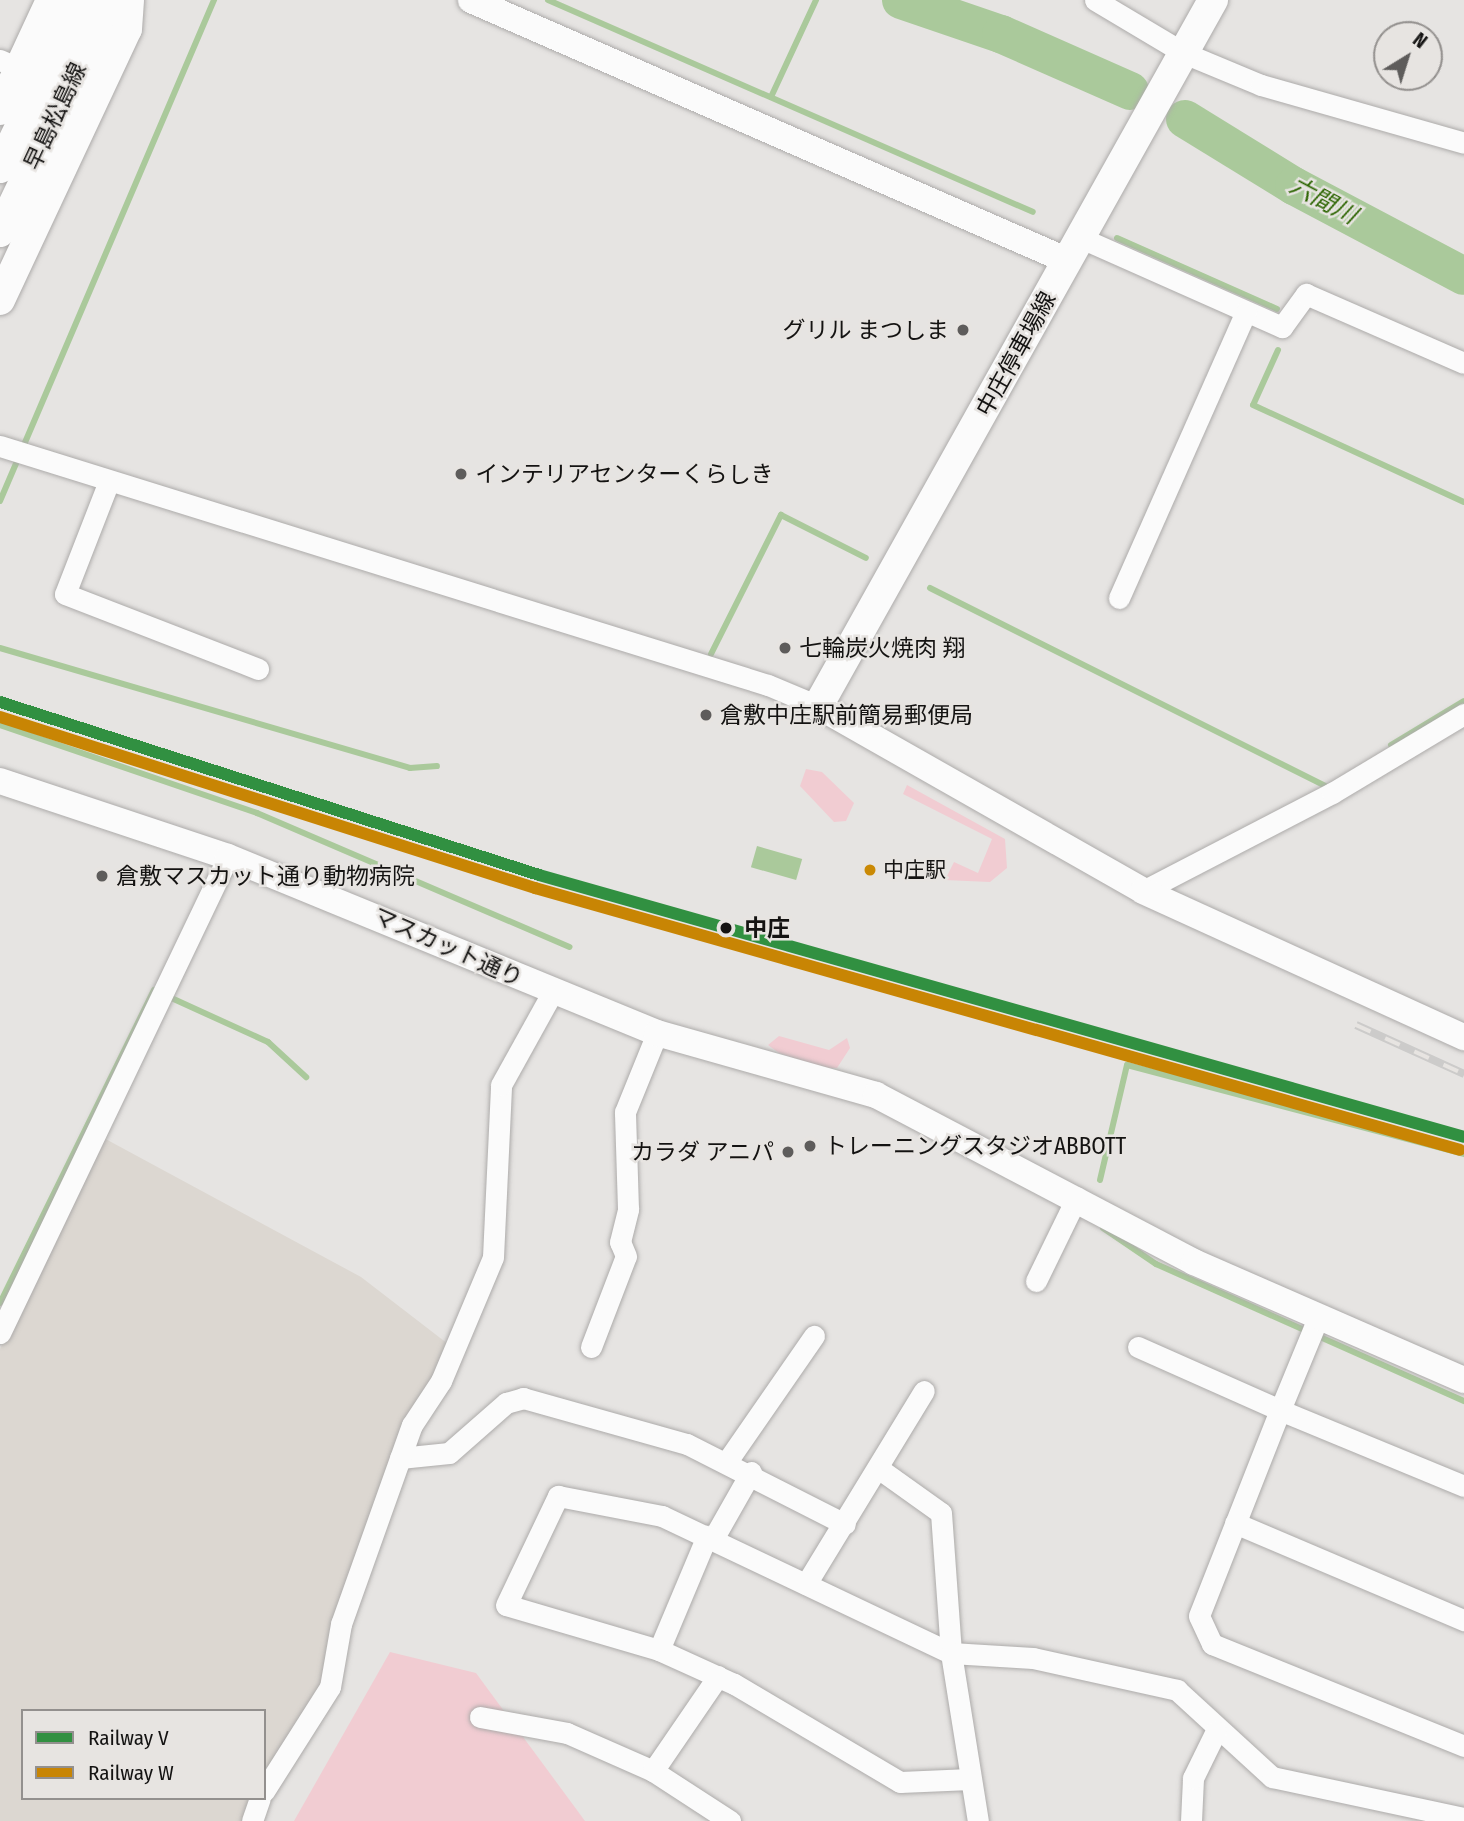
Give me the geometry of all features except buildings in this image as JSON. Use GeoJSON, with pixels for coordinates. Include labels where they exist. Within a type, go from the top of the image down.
{"type":"FeatureCollection","features":[{"type":"Feature","properties":{"kind":"main road"},"geometry":{"type":"LineString","coordinates":[[0,110],[10,64],[51,0]]}},
{"type":"Feature","properties":{"kind":"main road","name":"早島松島線"},"geometry":{"type":"LineString","coordinates":[[0,168],[81,0]]}},
{"type":"Feature","properties":{"kind":"main road","name":"早島松島線"},"geometry":{"type":"LineString","coordinates":[[0,232],[111,0]]}},
{"type":"Feature","properties":{"kind":"main road"},"geometry":{"type":"LineString","coordinates":[[0,300],[127,29],[128,0]]}},
{"type":"Feature","properties":{"kind":"main road","name":"中庄停車場線"},"geometry":{"type":"LineString","coordinates":[[818,706],[1213,0]]}},
{"type":"Feature","properties":{"kind":"street"},"geometry":{"type":"LineString","coordinates":[[471,0],[1075,250],[1282,327],[1306,294],[1464,363]]}},
{"type":"Feature","properties":{"kind":"street"},"geometry":{"type":"LineString","coordinates":[[1095,0],[1184,53],[1261,85],[1464,143]]}},
{"type":"Feature","properties":{"kind":"street"},"geometry":{"type":"LineString","coordinates":[[1119,598],[1246,312]]}},
{"type":"Feature","properties":{"kind":"street"},"geometry":{"type":"LineString","coordinates":[[14,451],[768,685],[818,706],[1143,891],[1464,1037]]}},
{"type":"Feature","properties":{"kind":"street"},"geometry":{"type":"LineString","coordinates":[[109,481],[65,594],[258,669]]}},
{"type":"Feature","properties":{"kind":"street"},"geometry":{"type":"LineString","coordinates":[[1143,891],[1332,793],[1464,715]]}},
{"type":"Feature","properties":{"kind":"street","name":"マスカット通り"},"geometry":{"type":"LineString","coordinates":[[0,780],[228,857],[552,993],[657,1033],[876,1095],[1077,1196],[1313,1329],[1464,1380]]}},
{"type":"Feature","properties":{"kind":"street"},"geometry":{"type":"LineString","coordinates":[[0,1333],[160,994],[228,857]]}},
{"type":"Feature","properties":{"kind":"street"},"geometry":{"type":"LineString","coordinates":[[266,1788],[330,1687],[341,1624],[412,1425],[441,1381],[493,1256],[501,1085],[552,993]]}},
{"type":"Feature","properties":{"kind":"street"},"geometry":{"type":"LineString","coordinates":[[591,1347],[626,1256],[620,1242],[628,1209],[625,1112],[657,1033]]}},
{"type":"Feature","properties":{"kind":"street"},"geometry":{"type":"LineString","coordinates":[[1036,1281],[1077,1196]]}},
{"type":"Feature","properties":{"kind":"street"},"geometry":{"type":"LineString","coordinates":[[1313,1329],[1199,1615],[1212,1644],[1464,1746]]}},
{"type":"Feature","properties":{"kind":"street"},"geometry":{"type":"LineString","coordinates":[[728,1460],[814,1336]]}},
{"type":"Feature","properties":{"kind":"street"},"geometry":{"type":"LineString","coordinates":[[1138,1347],[1280,1410],[1464,1486]]}},
{"type":"Feature","properties":{"kind":"street"},"geometry":{"type":"LineString","coordinates":[[806,1584],[924,1391]]}},
{"type":"Feature","properties":{"kind":"street"},"geometry":{"type":"LineString","coordinates":[[400,1458],[449,1453],[506,1403],[523,1398],[728,1460],[845,1524]]}},
{"type":"Feature","properties":{"kind":"street"},"geometry":{"type":"LineString","coordinates":[[878,1468],[941,1513],[951,1653],[978,1821]]}},
{"type":"Feature","properties":{"kind":"street"},"geometry":{"type":"LineString","coordinates":[[659,1650],[710,1538],[751,1472]]}},
{"type":"Feature","properties":{"kind":"street"},"geometry":{"type":"LineString","coordinates":[[970,1779],[900,1782],[718,1676],[659,1650],[506,1605],[558,1496],[663,1516],[951,1653],[1033,1658],[1177,1690],[1201,1708],[1216,1731],[1272,1777],[1464,1818]]}},
{"type":"Feature","properties":{"kind":"street"},"geometry":{"type":"LineString","coordinates":[[1235,1523],[1464,1620]]}},
{"type":"Feature","properties":{"kind":"street"},"geometry":{"type":"LineString","coordinates":[[653,1771],[718,1676]]}},
{"type":"Feature","properties":{"kind":"street"},"geometry":{"type":"LineString","coordinates":[[480,1717],[531,1722],[653,1771],[730,1821]]}},
{"type":"Feature","properties":{"kind":"street"},"geometry":{"type":"LineString","coordinates":[[1191,1821],[1193,1778],[1216,1731]]}},
{"type":"Feature","properties":{"kind":"street"},"geometry":{"type":"LineString","coordinates":[[252,1821],[259,1800]]}},
{"type":"Feature","properties":{"kind":"shaded area"},"geometry":{"type":"Polygon","coordinates":[[[806,769],[822,772],[854,803],[846,821],[834,822],[800,786],[806,769]]]}},
{"type":"Feature","properties":{"kind":"shaded area"},"geometry":{"type":"Polygon","coordinates":[[[907,785],[1005,839],[1007,868],[990,882],[945,880],[954,862],[978,873],[992,839],[903,794],[907,785]]]}},
{"type":"Feature","properties":{"kind":"shaded area"},"geometry":{"type":"Polygon","coordinates":[[[757,846],[802,859],[796,880],[751,867],[757,846]]]}},
{"type":"Feature","properties":{"kind":"shaded area"},"geometry":{"type":"Polygon","coordinates":[[[779,1036],[829,1050],[847,1038],[850,1048],[837,1068],[823,1068],[779,1053],[768,1045],[779,1036]]]}},
{"type":"Feature","properties":{"kind":"shaded area"},"geometry":{"type":"Polygon","coordinates":[[[100,1136],[361,1277],[448,1344],[327,1686],[266,1779],[266,1709],[21,1709],[21,1800],[255,1800],[247,1821],[0,1821],[0,1349],[100,1136]]]}},
{"type":"Feature","properties":{"kind":"shaded area"},"geometry":{"type":"Polygon","coordinates":[[[390,1652],[476,1673],[585,1821],[294,1821],[390,1652]]]}},
{"type":"Feature","properties":{"kind":"waterway"},"geometry":{"type":"LineString","coordinates":[[0,501],[214,0]]}},
{"type":"Feature","properties":{"kind":"waterway"},"geometry":{"type":"LineString","coordinates":[[548,0],[1033,212]]}},
{"type":"Feature","properties":{"kind":"waterway"},"geometry":{"type":"LineString","coordinates":[[771,97],[816,0]]}},
{"type":"Feature","properties":{"kind":"waterway","name":"六間川"},"geometry":{"type":"LineString","coordinates":[[901,0],[1001,34],[1130,91]]}},
{"type":"Feature","properties":{"kind":"waterway","name":"六間川"},"geometry":{"type":"LineString","coordinates":[[1185,119],[1294,186],[1464,276]]}},
{"type":"Feature","properties":{"kind":"waterway"},"geometry":{"type":"LineString","coordinates":[[1117,238],[1277,309]]}},
{"type":"Feature","properties":{"kind":"waterway"},"geometry":{"type":"LineString","coordinates":[[1278,350],[1253,405],[1464,502]]}},
{"type":"Feature","properties":{"kind":"waterway"},"geometry":{"type":"LineString","coordinates":[[711,654],[781,515],[866,558]]}},
{"type":"Feature","properties":{"kind":"waterway"},"geometry":{"type":"LineString","coordinates":[[930,588],[1325,786]]}},
{"type":"Feature","properties":{"kind":"waterway"},"geometry":{"type":"LineString","coordinates":[[0,648],[410,768],[437,766]]}},
{"type":"Feature","properties":{"kind":"waterway"},"geometry":{"type":"LineString","coordinates":[[1391,745],[1464,701]]}},
{"type":"Feature","properties":{"kind":"waterway"},"geometry":{"type":"LineString","coordinates":[[0,725],[257,813],[570,947]]}},
{"type":"Feature","properties":{"kind":"waterway"},"geometry":{"type":"LineString","coordinates":[[0,1303],[154,990]]}},
{"type":"Feature","properties":{"kind":"waterway"},"geometry":{"type":"LineString","coordinates":[[167,996],[268,1042],[306,1077]]}},
{"type":"Feature","properties":{"kind":"waterway"},"geometry":{"type":"LineString","coordinates":[[1100,1180],[1127,1065],[1464,1154]]}},
{"type":"Feature","properties":{"kind":"waterway"},"geometry":{"type":"LineString","coordinates":[[1103,1228],[1156,1264],[1464,1401]]}},
{"type":"Feature","properties":{"kind":"railway"},"geometry":{"type":"LineString","coordinates":[[1356,1025],[1464,1074]]}},
{"type":"Feature","properties":{"kind":"rail line","name":"V"},"geometry":{"type":"LineString","coordinates":[[0,702],[539,875],[1464,1137]]}},
{"type":"Feature","properties":{"kind":"rail line","name":"W"},"geometry":{"type":"LineString","coordinates":[[0,717],[535,888],[1460,1150]]}},
{"type":"Feature","properties":{"kind":"place","name":"グリル まつしま"},"geometry":{"type":"Point","coordinates":[963,330]}},
{"type":"Feature","properties":{"kind":"place","name":"インテリアセンターくらしき"},"geometry":{"type":"Point","coordinates":[461,474]}},
{"type":"Feature","properties":{"kind":"place","name":"七輪炭火焼肉 翔"},"geometry":{"type":"Point","coordinates":[785,648]}},
{"type":"Feature","properties":{"kind":"place","name":"倉敷中庄駅前簡易郵便局"},"geometry":{"type":"Point","coordinates":[706,715]}},
{"type":"Feature","properties":{"kind":"place","name":"中庄駅"},"geometry":{"type":"Point","coordinates":[870,870]}},
{"type":"Feature","properties":{"kind":"place","name":"倉敷マスカット通り動物病院"},"geometry":{"type":"Point","coordinates":[102,876]}},
{"type":"Feature","properties":{"kind":"place","name":"中庄"},"geometry":{"type":"Point","coordinates":[726,928]}},
{"type":"Feature","properties":{"kind":"place","name":"トレーニングスタジオABBOTT"},"geometry":{"type":"Point","coordinates":[810,1146]}},
{"type":"Feature","properties":{"kind":"place","name":"カラダ アニパ"},"geometry":{"type":"Point","coordinates":[788,1152]}}]}
